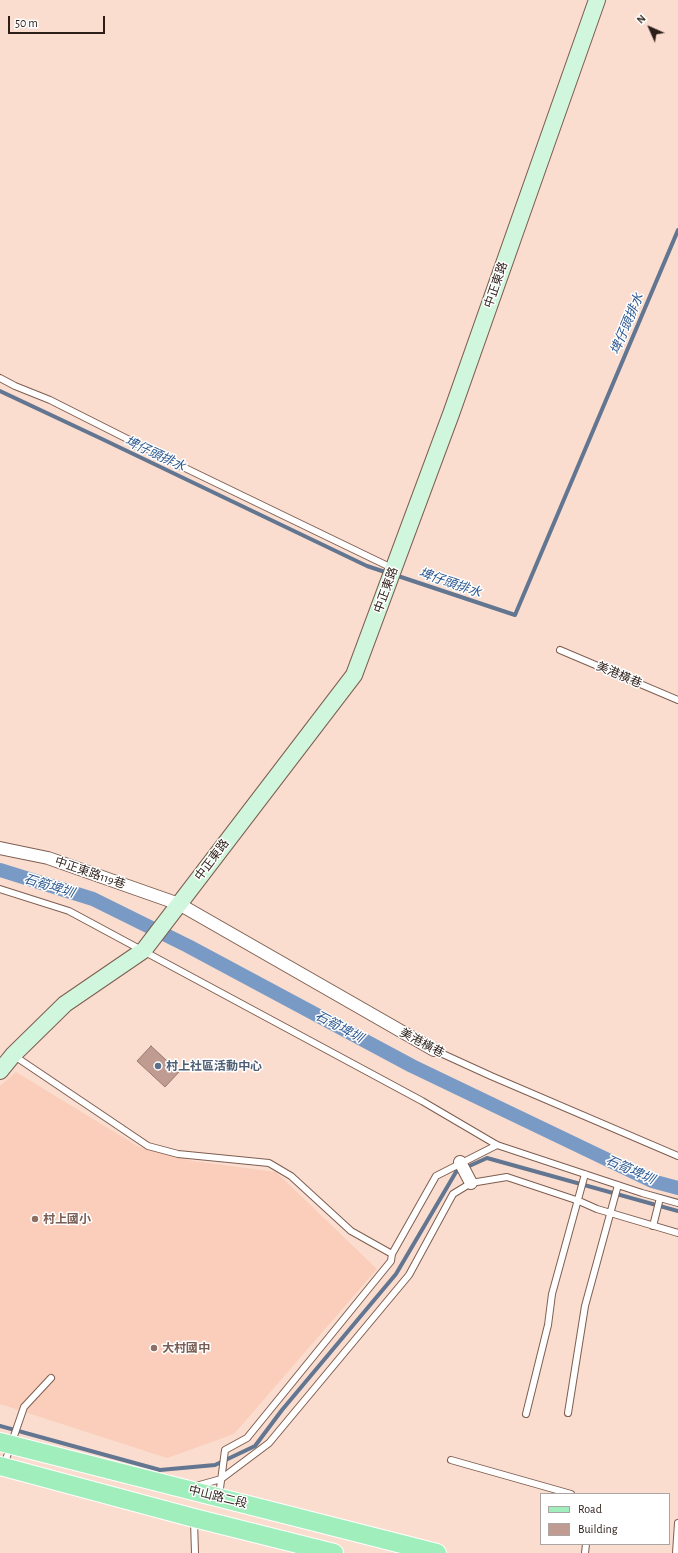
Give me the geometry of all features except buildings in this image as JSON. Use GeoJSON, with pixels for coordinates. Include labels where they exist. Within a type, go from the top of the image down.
{"type":"FeatureCollection","features":[{"type":"Feature","properties":{"kind":"main road","name":"中正東路"},"geometry":{"type":"LineString","coordinates":[[0,1071],[13,1055],[65,1004],[144,950],[354,675],[451,414],[597,0]]}},
{"type":"Feature","properties":{"kind":"main road","name":"中山路二段"},"geometry":{"type":"LineString","coordinates":[[5,1443],[437,1553]]}},
{"type":"Feature","properties":{"kind":"main road"},"geometry":{"type":"LineString","coordinates":[[2,1466],[194,1518],[334,1553]]}},
{"type":"Feature","properties":{"kind":"street","name":"中正東路119巷"},"geometry":{"type":"LineString","coordinates":[[0,848],[48,858],[179,904]]}},
{"type":"Feature","properties":{"kind":"street","name":"美港橫巷"},"geometry":{"type":"LineString","coordinates":[[179,904],[434,1050]]}},
{"type":"Feature","properties":{"kind":"street"},"geometry":{"type":"LineString","coordinates":[[460,1162],[471,1184]]}},
{"type":"Feature","properties":{"kind":"lane"},"geometry":{"type":"LineString","coordinates":[[0,378],[15,386],[50,400],[183,467],[394,569]]}},
{"type":"Feature","properties":{"kind":"lane","name":"美港橫巷"},"geometry":{"type":"LineString","coordinates":[[560,650],[678,700]]}},
{"type":"Feature","properties":{"kind":"lane"},"geometry":{"type":"LineString","coordinates":[[0,889],[69,911],[144,950],[422,1101],[497,1145],[618,1185],[678,1202]]}},
{"type":"Feature","properties":{"kind":"lane","name":"美港橫巷"},"geometry":{"type":"LineString","coordinates":[[434,1050],[678,1156]]}},
{"type":"Feature","properties":{"kind":"lane"},"geometry":{"type":"LineString","coordinates":[[13,1055],[148,1146],[178,1154],[269,1163],[291,1176],[351,1231],[392,1254]]}},
{"type":"Feature","properties":{"kind":"lane"},"geometry":{"type":"LineString","coordinates":[[219,1498],[225,1450],[246,1438],[391,1261],[392,1254],[436,1176],[460,1162],[497,1145]]}},
{"type":"Feature","properties":{"kind":"lane"},"geometry":{"type":"LineString","coordinates":[[526,1414],[548,1325],[552,1294],[579,1201],[585,1174]]}},
{"type":"Feature","properties":{"kind":"lane"},"geometry":{"type":"LineString","coordinates":[[185,1489],[222,1479],[269,1444],[409,1275],[453,1194],[471,1184],[507,1176],[610,1213],[678,1233]]}},
{"type":"Feature","properties":{"kind":"lane"},"geometry":{"type":"LineString","coordinates":[[568,1413],[585,1306],[618,1185]]}},
{"type":"Feature","properties":{"kind":"lane"},"geometry":{"type":"LineString","coordinates":[[653,1226],[660,1198]]}},
{"type":"Feature","properties":{"kind":"lane"},"geometry":{"type":"LineString","coordinates":[[2,1466],[5,1443],[24,1408],[51,1378]]}},
{"type":"Feature","properties":{"kind":"lane"},"geometry":{"type":"LineString","coordinates":[[451,1460],[567,1493]]}},
{"type":"Feature","properties":{"kind":"lane"},"geometry":{"type":"LineString","coordinates":[[194,1518],[195,1553]]}},
{"type":"Feature","properties":{"kind":"lane"},"geometry":{"type":"LineString","coordinates":[[676,1553],[678,1523]]}},
{"type":"Feature","properties":{"kind":"shaded area","name":"大村國中"},"geometry":{"type":"Polygon","coordinates":[[[16,1072],[139,1147],[193,1161],[276,1172],[377,1269],[234,1434],[167,1458],[0,1404],[0,1086],[16,1072]]]}},
{"type":"Feature","properties":{"kind":"waterway","name":"埤仔頭排水"},"geometry":{"type":"LineString","coordinates":[[395,575],[515,615],[678,230]]}},
{"type":"Feature","properties":{"kind":"waterway","name":"埤仔頭排水"},"geometry":{"type":"LineString","coordinates":[[0,391],[367,566],[388,573]]}},
{"type":"Feature","properties":{"kind":"waterway","name":"石筍埤圳"},"geometry":{"type":"LineString","coordinates":[[0,870],[93,899],[188,946],[412,1066],[652,1181],[678,1188]]}},
{"type":"Feature","properties":{"kind":"waterway"},"geometry":{"type":"LineString","coordinates":[[0,1426],[160,1470],[215,1465],[255,1446],[282,1410],[396,1274],[456,1172],[487,1158],[678,1211]]}},
{"type":"Feature","properties":{"kind":"place","name":"村上社區活動中心"},"geometry":{"type":"Point","coordinates":[158,1066]}},
{"type":"Feature","properties":{"kind":"place","name":"村上國小"},"geometry":{"type":"Point","coordinates":[35,1219]}},
{"type":"Feature","properties":{"kind":"place","name":"大村國中"},"geometry":{"type":"Point","coordinates":[154,1348]}}]}
